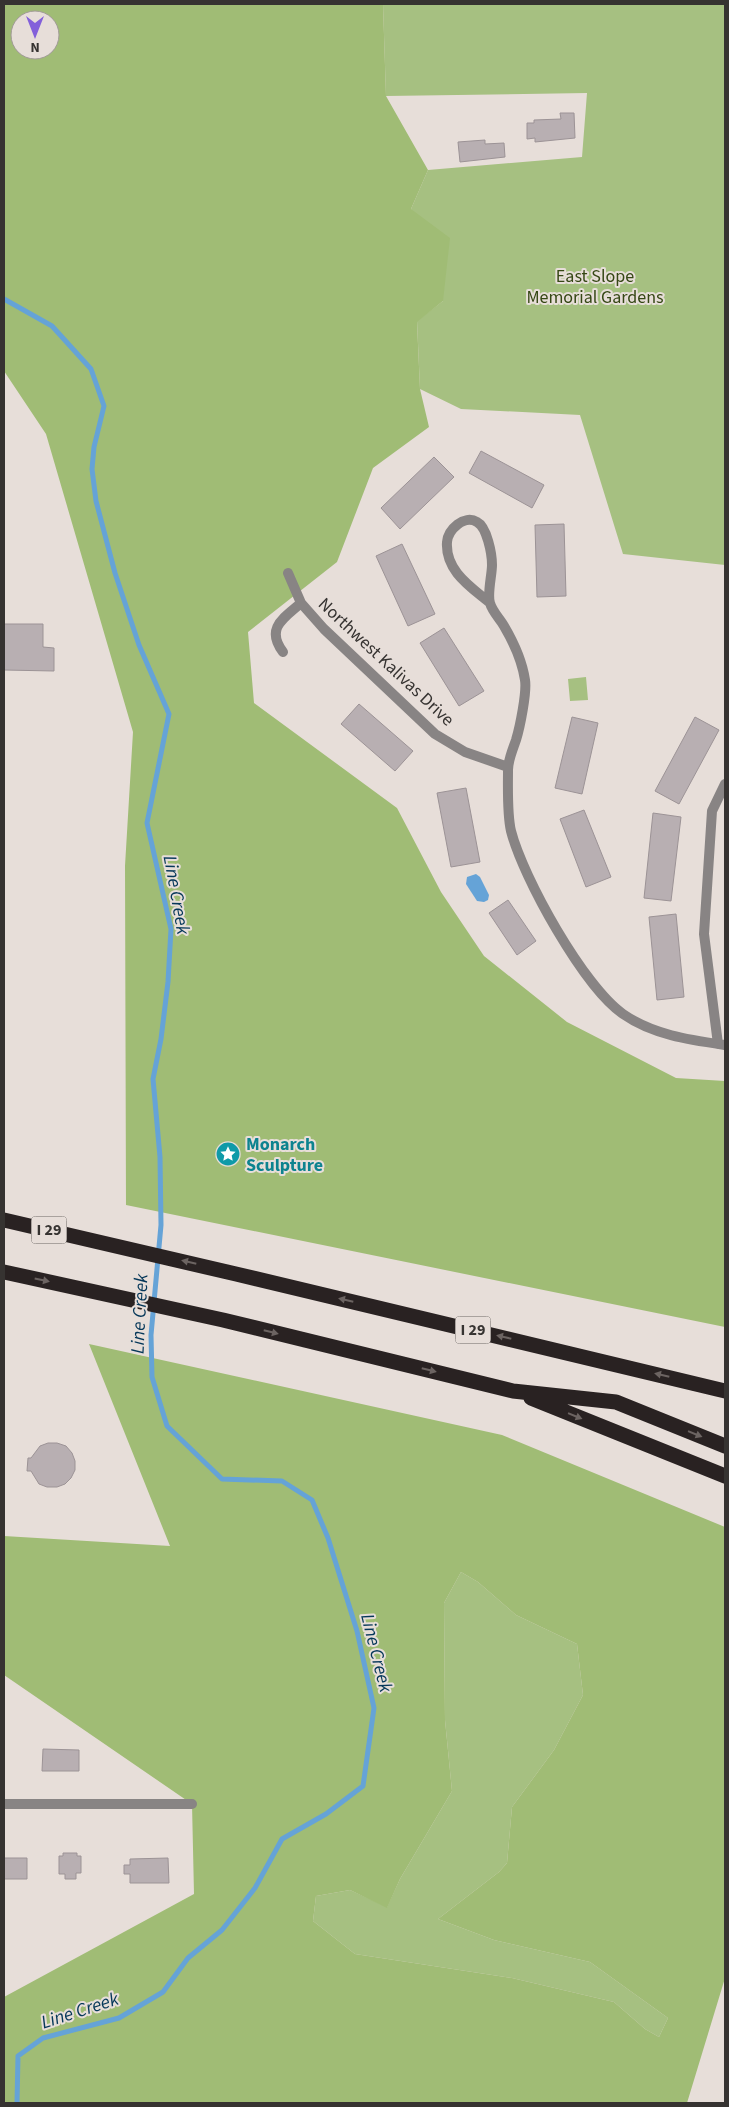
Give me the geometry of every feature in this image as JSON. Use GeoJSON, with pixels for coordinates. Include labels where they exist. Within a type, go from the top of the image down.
{"type":"FeatureCollection","features":[{"type":"Feature","properties":{"kind":"highway","name":"I 29"},"geometry":{"type":"LineString","coordinates":[[4,1220],[725,1390]]}},
{"type":"Feature","properties":{"kind":"highway"},"geometry":{"type":"LineString","coordinates":[[4,1272],[224,1320],[514,1391],[616,1402],[725,1446]]}},
{"type":"Feature","properties":{"kind":"highway"},"geometry":{"type":"LineString","coordinates":[[514,1391],[725,1476]]}},
{"type":"Feature","properties":{"kind":"street"},"geometry":{"type":"LineString","coordinates":[[490,603],[491,553],[482,527],[477,521],[468,520],[458,524],[449,533],[447,543],[449,558],[464,582],[490,603],[516,646],[526,681],[520,729],[508,767],[511,830],[525,870],[558,931],[602,995],[622,1014],[647,1028],[672,1036],[722,1044],[704,934],[712,811],[725,784]]}},
{"type":"Feature","properties":{"kind":"street","name":"Northwest Kalivas Drive"},"geometry":{"type":"LineString","coordinates":[[288,574],[301,603],[324,629],[435,734],[465,752],[508,767]]}},
{"type":"Feature","properties":{"kind":"street"},"geometry":{"type":"LineString","coordinates":[[282,652],[275,638],[275,630],[281,621],[301,603]]}},
{"type":"Feature","properties":{"kind":"street"},"geometry":{"type":"LineString","coordinates":[[4,1804],[192,1804]]}},
{"type":"Feature","properties":{"kind":"green space"},"geometry":{"type":"Polygon","coordinates":[[[4,4],[383,4],[386,96],[428,170],[411,209],[450,238],[443,301],[417,322],[420,389],[429,427],[373,468],[337,562],[248,632],[254,703],[397,808],[441,892],[484,956],[567,1022],[676,1078],[725,1081],[725,1327],[126,1205],[125,866],[133,732],[46,434],[4,371],[4,4]]]}},
{"type":"Feature","properties":{"kind":"green space","name":"East Slope Memorial Gardens"},"geometry":{"type":"Polygon","coordinates":[[[383,4],[725,4],[725,565],[623,554],[580,415],[461,409],[420,389],[417,321],[443,301],[411,209],[428,170],[582,157],[587,93],[386,96],[383,4]]]}},
{"type":"Feature","properties":{"kind":"green space"},"geometry":{"type":"Polygon","coordinates":[[[586,677],[588,700],[570,701],[568,679],[586,677]]]}},
{"type":"Feature","properties":{"kind":"green space"},"geometry":{"type":"Polygon","coordinates":[[[89,1344],[502,1435],[725,1527],[725,1978],[687,2103],[4,2103],[4,1997],[194,1894],[192,1804],[4,1675],[4,1536],[170,1546],[89,1344]],[[461,1572],[444,1603],[445,1720],[452,1791],[400,1879],[387,1908],[350,1890],[316,1896],[313,1921],[355,1954],[512,1978],[614,2002],[645,2029],[659,2037],[668,2018],[590,1962],[494,1940],[438,1919],[499,1872],[507,1863],[512,1807],[554,1750],[583,1695],[577,1644],[516,1615],[478,1582],[461,1572]]]}},
{"type":"Feature","properties":{"kind":"green space"},"geometry":{"type":"Polygon","coordinates":[[[461,1572],[478,1582],[516,1615],[577,1644],[583,1695],[554,1750],[512,1807],[507,1863],[499,1872],[438,1919],[494,1940],[590,1962],[668,2018],[659,2037],[645,2029],[614,2002],[512,1978],[355,1954],[313,1921],[316,1896],[350,1890],[387,1907],[400,1879],[452,1791],[445,1720],[444,1603],[461,1572]]]}},
{"type":"Feature","properties":{"kind":"water"},"geometry":{"type":"Polygon","coordinates":[[[476,874],[480,877],[489,895],[488,900],[484,902],[477,901],[466,884],[467,877],[476,874]]]}},
{"type":"Feature","properties":{"kind":"building"},"geometry":{"type":"Polygon","coordinates":[[[560,113],[574,113],[575,138],[535,142],[535,138],[527,139],[527,123],[534,123],[534,120],[561,119],[560,113]]]}},
{"type":"Feature","properties":{"kind":"building"},"geometry":{"type":"Polygon","coordinates":[[[485,140],[485,144],[504,143],[505,157],[460,162],[458,142],[485,140]]]}},
{"type":"Feature","properties":{"kind":"building"},"geometry":{"type":"Polygon","coordinates":[[[481,451],[544,485],[532,508],[469,473],[481,451]]]}},
{"type":"Feature","properties":{"kind":"building"},"geometry":{"type":"Polygon","coordinates":[[[434,457],[454,477],[400,529],[381,508],[434,457]]]}},
{"type":"Feature","properties":{"kind":"building"},"geometry":{"type":"Polygon","coordinates":[[[564,524],[566,596],[537,597],[535,525],[564,524]]]}},
{"type":"Feature","properties":{"kind":"building"},"geometry":{"type":"Polygon","coordinates":[[[402,544],[435,614],[408,626],[376,556],[402,544]]]}},
{"type":"Feature","properties":{"kind":"building"},"geometry":{"type":"Polygon","coordinates":[[[4,624],[43,624],[43,647],[54,648],[54,671],[4,670],[4,624]]]}},
{"type":"Feature","properties":{"kind":"building"},"geometry":{"type":"Polygon","coordinates":[[[444,628],[484,691],[459,706],[420,643],[444,628]]]}},
{"type":"Feature","properties":{"kind":"building"},"geometry":{"type":"Polygon","coordinates":[[[359,704],[413,751],[395,771],[341,724],[359,704]]]}},
{"type":"Feature","properties":{"kind":"building"},"geometry":{"type":"Polygon","coordinates":[[[572,717],[598,723],[582,794],[555,788],[572,717]]]}},
{"type":"Feature","properties":{"kind":"building"},"geometry":{"type":"Polygon","coordinates":[[[695,717],[719,730],[679,804],[655,791],[695,717]]]}},
{"type":"Feature","properties":{"kind":"building"},"geometry":{"type":"Polygon","coordinates":[[[466,788],[480,862],[451,867],[437,793],[466,788]]]}},
{"type":"Feature","properties":{"kind":"building"},"geometry":{"type":"Polygon","coordinates":[[[584,810],[611,877],[586,887],[560,819],[584,810]]]}},
{"type":"Feature","properties":{"kind":"building"},"geometry":{"type":"Polygon","coordinates":[[[653,813],[681,817],[671,901],[644,898],[653,813]]]}},
{"type":"Feature","properties":{"kind":"building"},"geometry":{"type":"Polygon","coordinates":[[[508,900],[536,941],[517,955],[489,913],[508,900]]]}},
{"type":"Feature","properties":{"kind":"building"},"geometry":{"type":"Polygon","coordinates":[[[676,914],[684,997],[657,1000],[649,917],[676,914]]]}},
{"type":"Feature","properties":{"kind":"building"},"geometry":{"type":"Polygon","coordinates":[[[48,1443],[66,1446],[72,1453],[75,1461],[75,1470],[71,1478],[65,1484],[57,1487],[47,1487],[39,1484],[31,1471],[27,1471],[28,1458],[31,1458],[40,1446],[48,1443]]]}},
{"type":"Feature","properties":{"kind":"building"},"geometry":{"type":"Polygon","coordinates":[[[43,1749],[79,1750],[79,1771],[42,1771],[43,1749]]]}},
{"type":"Feature","properties":{"kind":"building"},"geometry":{"type":"Polygon","coordinates":[[[63,1853],[77,1853],[77,1856],[81,1856],[81,1873],[76,1873],[76,1879],[65,1879],[65,1874],[59,1874],[59,1856],[63,1856],[63,1853]]]}},
{"type":"Feature","properties":{"kind":"building"},"geometry":{"type":"Polygon","coordinates":[[[4,1858],[27,1858],[27,1879],[4,1879],[4,1858]]]}},
{"type":"Feature","properties":{"kind":"building"},"geometry":{"type":"Polygon","coordinates":[[[168,1858],[169,1883],[130,1883],[130,1874],[124,1874],[124,1865],[130,1865],[130,1859],[168,1858]]]}},
{"type":"Feature","properties":{"kind":"waterway","name":"Line Creek"},"geometry":{"type":"LineString","coordinates":[[4,299],[52,326],[91,369],[104,406],[94,447],[92,469],[96,501],[115,573],[139,645],[169,714],[147,823],[171,929],[168,982],[161,1039],[153,1079],[160,1157],[161,1225],[151,1335],[152,1377],[167,1426],[222,1479],[282,1481],[312,1500],[328,1538],[357,1631],[374,1708],[363,1786],[326,1814],[282,1839],[255,1888],[222,1930],[188,1958],[163,1992],[119,2018],[43,2038],[18,2056],[17,2103]]}},
{"type":"Feature","properties":{"kind":"place","name":"Monarch Sculpture"},"geometry":{"type":"Point","coordinates":[228,1154]}}]}
